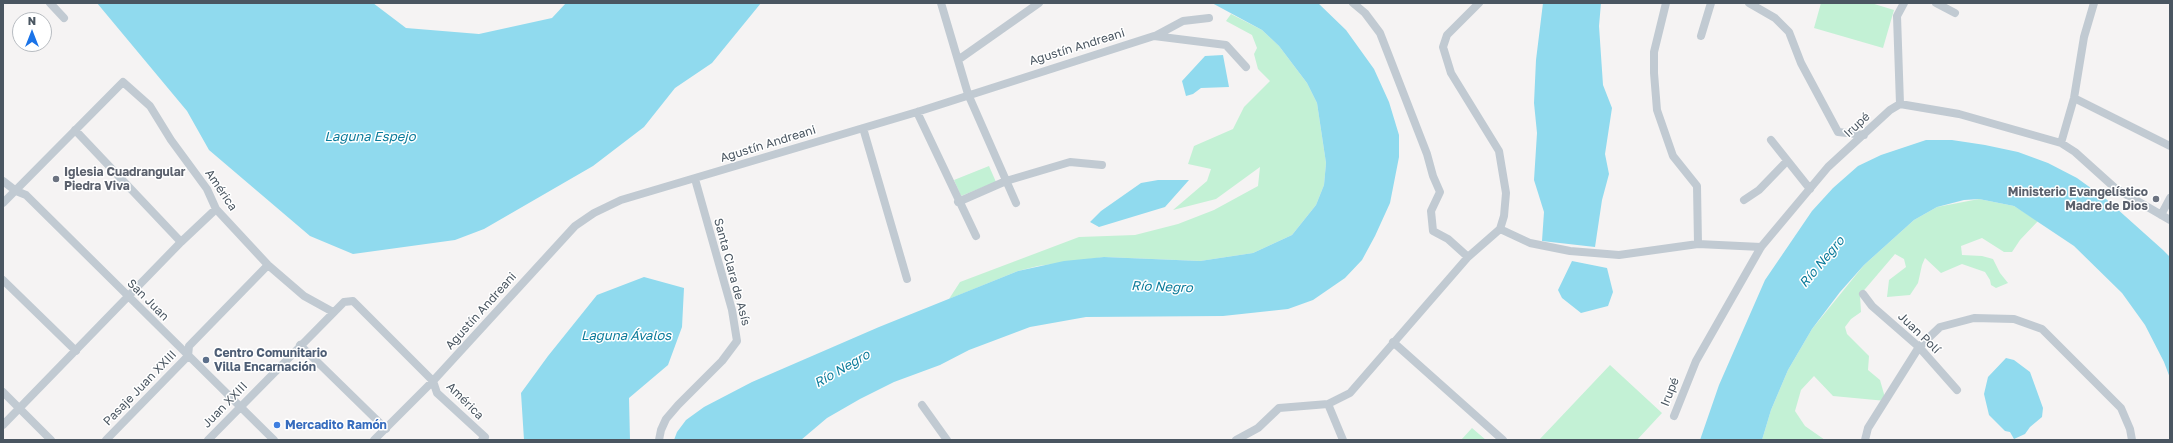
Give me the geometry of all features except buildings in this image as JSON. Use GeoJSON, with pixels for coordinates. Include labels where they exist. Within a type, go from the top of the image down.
{"type":"FeatureCollection","features":[{"type":"Feature","properties":{"kind":"street"},"geometry":{"type":"LineString","coordinates":[[50,3],[64,18]]}},
{"type":"Feature","properties":{"kind":"street"},"geometry":{"type":"LineString","coordinates":[[941,3],[968,94],[1016,203]]}},
{"type":"Feature","properties":{"kind":"street"},"geometry":{"type":"LineString","coordinates":[[958,60],[1040,3]]}},
{"type":"Feature","properties":{"kind":"street"},"geometry":{"type":"LineString","coordinates":[[1353,3],[1365,13],[1380,33],[1428,154],[1433,176],[1440,192],[1431,211],[1433,231],[1448,239],[1468,257]]}},
{"type":"Feature","properties":{"kind":"street"},"geometry":{"type":"LineString","coordinates":[[1236,440],[1258,428],[1279,408],[1328,404],[1350,393],[1468,257],[1500,229],[1504,216],[1506,193],[1499,151],[1451,73],[1443,47],[1447,35],[1478,3]]}},
{"type":"Feature","properties":{"kind":"street"},"geometry":{"type":"LineString","coordinates":[[1666,3],[1654,52],[1657,110],[1673,156],[1697,186],[1698,244]]}},
{"type":"Feature","properties":{"kind":"street"},"geometry":{"type":"LineString","coordinates":[[1701,36],[1711,3]]}},
{"type":"Feature","properties":{"kind":"street"},"geometry":{"type":"LineString","coordinates":[[1749,3],[1775,18],[1789,32],[1801,63],[1838,132],[1864,135]]}},
{"type":"Feature","properties":{"kind":"street"},"geometry":{"type":"LineString","coordinates":[[1904,3],[1897,16],[1900,104],[1959,114],[2061,143],[2076,152],[2115,188],[2170,220]]}},
{"type":"Feature","properties":{"kind":"street"},"geometry":{"type":"LineString","coordinates":[[1936,3],[1955,13]]}},
{"type":"Feature","properties":{"kind":"street"},"geometry":{"type":"LineString","coordinates":[[2061,143],[2074,98],[2084,37],[2094,3]]}},
{"type":"Feature","properties":{"kind":"street"},"geometry":{"type":"LineString","coordinates":[[1154,36],[1183,21],[1209,18]]}},
{"type":"Feature","properties":{"kind":"street","name":"Agustín Andreani"},"geometry":{"type":"LineString","coordinates":[[374,440],[433,381],[575,226],[621,200],[917,112],[968,94],[1154,36],[1226,45],[1246,67]]}},
{"type":"Feature","properties":{"kind":"street","name":"América"},"geometry":{"type":"LineString","coordinates":[[76,130],[123,82],[150,106],[171,140],[207,189],[216,209],[268,265],[304,296],[334,312]]}},
{"type":"Feature","properties":{"kind":"street"},"geometry":{"type":"LineString","coordinates":[[2074,98],[2170,146]]}},
{"type":"Feature","properties":{"kind":"street","name":"Irupé"},"geometry":{"type":"LineString","coordinates":[[1674,416],[1696,361],[1761,247],[1828,167],[1890,110],[1900,104]]}},
{"type":"Feature","properties":{"kind":"street"},"geometry":{"type":"LineString","coordinates":[[917,112],[958,202],[976,236]]}},
{"type":"Feature","properties":{"kind":"street"},"geometry":{"type":"LineString","coordinates":[[863,128],[907,279]]}},
{"type":"Feature","properties":{"kind":"street"},"geometry":{"type":"LineString","coordinates":[[3,203],[76,130],[181,242]]}},
{"type":"Feature","properties":{"kind":"street"},"geometry":{"type":"LineString","coordinates":[[1771,140],[1810,189]]}},
{"type":"Feature","properties":{"kind":"street"},"geometry":{"type":"LineString","coordinates":[[1744,200],[1759,190],[1787,161]]}},
{"type":"Feature","properties":{"kind":"street"},"geometry":{"type":"LineString","coordinates":[[958,202],[1006,181],[1070,162],[1102,165]]}},
{"type":"Feature","properties":{"kind":"street","name":"Santa Clara de Asís"},"geometry":{"type":"LineString","coordinates":[[659,440],[661,430],[666,419],[678,405],[703,382],[722,361],[737,341],[732,310],[695,179]]}},
{"type":"Feature","properties":{"kind":"street","name":"San Juan"},"geometry":{"type":"LineString","coordinates":[[3,181],[26,195],[127,297],[274,440]]}},
{"type":"Feature","properties":{"kind":"street"},"geometry":{"type":"LineString","coordinates":[[2161,215],[2170,198]]}},
{"type":"Feature","properties":{"kind":"street"},"geometry":{"type":"LineString","coordinates":[[3,425],[181,242],[216,209]]}},
{"type":"Feature","properties":{"kind":"street"},"geometry":{"type":"LineString","coordinates":[[1500,229],[1530,243],[1570,251],[1619,255],[1698,244],[1761,247]]}},
{"type":"Feature","properties":{"kind":"street","name":"Pasaje Juan XXIII"},"geometry":{"type":"LineString","coordinates":[[106,440],[188,356],[189,346],[268,265]]}},
{"type":"Feature","properties":{"kind":"street"},"geometry":{"type":"LineString","coordinates":[[3,280],[76,351]]}},
{"type":"Feature","properties":{"kind":"street","name":"Juan Polí"},"geometry":{"type":"LineString","coordinates":[[1863,294],[1872,306],[1919,347],[1957,390]]}},
{"type":"Feature","properties":{"kind":"street","name":"América"},"geometry":{"type":"LineString","coordinates":[[344,302],[353,301],[433,381],[437,393],[483,439]]}},
{"type":"Feature","properties":{"kind":"street","name":"Juan XXIII"},"geometry":{"type":"LineString","coordinates":[[208,440],[344,302]]}},
{"type":"Feature","properties":{"kind":"street"},"geometry":{"type":"LineString","coordinates":[[1864,440],[1868,428],[1919,347],[1940,327],[1974,318],[2014,319],[2042,329],[2121,408],[2130,429],[2132,440]]}},
{"type":"Feature","properties":{"kind":"street"},"geometry":{"type":"LineString","coordinates":[[1393,342],[1503,440]]}},
{"type":"Feature","properties":{"kind":"street"},"geometry":{"type":"LineString","coordinates":[[300,345],[386,429]]}},
{"type":"Feature","properties":{"kind":"street"},"geometry":{"type":"LineString","coordinates":[[3,392],[51,440]]}},
{"type":"Feature","properties":{"kind":"street"},"geometry":{"type":"LineString","coordinates":[[1328,404],[1343,440]]}},
{"type":"Feature","properties":{"kind":"street"},"geometry":{"type":"LineString","coordinates":[[922,405],[947,440]]}},
{"type":"Feature","properties":{"kind":"green space"},"geometry":{"type":"Polygon","coordinates":[[[1821,3],[1871,3],[1894,10],[1883,48],[1814,28],[1821,3]]]}},
{"type":"Feature","properties":{"kind":"green space"},"geometry":{"type":"Polygon","coordinates":[[[1231,14],[1262,30],[1279,46],[1307,83],[1317,103],[1326,163],[1324,185],[1316,205],[1292,235],[1253,253],[1200,261],[1104,257],[1038,266],[1018,271],[949,299],[960,282],[1079,237],[1135,235],[1178,224],[1214,210],[1258,186],[1260,167],[1216,199],[1173,210],[1207,181],[1211,169],[1188,164],[1194,146],[1233,129],[1244,107],[1270,81],[1258,69],[1254,54],[1257,48],[1252,35],[1226,21],[1231,14]]]}},
{"type":"Feature","properties":{"kind":"green space"},"geometry":{"type":"Polygon","coordinates":[[[989,166],[996,182],[961,196],[954,180],[989,166]]]}},
{"type":"Feature","properties":{"kind":"green space"},"geometry":{"type":"Polygon","coordinates":[[[1979,199],[2014,206],[2038,221],[2020,240],[2012,252],[2004,252],[1982,238],[1961,246],[1962,255],[1982,256],[1993,259],[2000,273],[2008,283],[1996,288],[1991,285],[1985,272],[1962,264],[1941,273],[1925,258],[1918,283],[1910,295],[1887,297],[1889,280],[1906,267],[1904,259],[1895,254],[1860,295],[1861,312],[1851,319],[1845,327],[1847,334],[1869,356],[1868,370],[1880,380],[1886,401],[1833,396],[1814,376],[1801,390],[1795,411],[1805,426],[1825,440],[1762,440],[1771,410],[1788,370],[1812,329],[1864,265],[1914,220],[1937,207],[1979,199]]]}},
{"type":"Feature","properties":{"kind":"green space"},"geometry":{"type":"Polygon","coordinates":[[[1610,365],[1662,413],[1637,440],[1539,440],[1610,365]]]}},
{"type":"Feature","properties":{"kind":"green space"},"geometry":{"type":"Polygon","coordinates":[[[1472,428],[1486,440],[1461,440],[1472,428]]]}},
{"type":"Feature","properties":{"kind":"water","name":"Laguna Espejo"},"geometry":{"type":"Polygon","coordinates":[[[97,3],[373,3],[406,28],[479,34],[552,18],[566,3],[761,3],[712,63],[675,88],[644,127],[593,166],[484,229],[455,240],[353,254],[310,236],[209,150],[187,111],[97,3]]]}},
{"type":"Feature","properties":{"kind":"water","name":"Río Negro"},"geometry":{"type":"Polygon","coordinates":[[[1212,3],[1318,3],[1346,30],[1374,69],[1389,102],[1399,135],[1399,157],[1390,203],[1362,260],[1345,278],[1313,300],[1288,309],[1223,316],[1086,317],[1030,327],[969,350],[940,365],[894,382],[827,418],[801,440],[674,440],[677,432],[686,420],[704,407],[752,382],[879,327],[1018,271],[1064,261],[1104,257],[1200,261],[1253,253],[1292,235],[1316,205],[1324,185],[1326,163],[1317,103],[1307,83],[1279,46],[1262,30],[1212,3]]]}},
{"type":"Feature","properties":{"kind":"water"},"geometry":{"type":"Polygon","coordinates":[[[1543,3],[1601,3],[1599,26],[1603,85],[1612,108],[1605,154],[1609,174],[1602,200],[1595,247],[1542,241],[1544,212],[1534,180],[1537,133],[1534,103],[1536,60],[1543,3]]]}},
{"type":"Feature","properties":{"kind":"water"},"geometry":{"type":"Polygon","coordinates":[[[1223,55],[1229,87],[1201,88],[1193,94],[1186,96],[1182,81],[1205,56],[1223,55]]]}},
{"type":"Feature","properties":{"kind":"water","name":"Río Negro"},"geometry":{"type":"Polygon","coordinates":[[[1926,140],[1952,140],[1985,145],[2018,152],[2048,163],[2077,178],[2106,199],[2163,250],[2170,257],[2170,378],[2164,362],[2145,325],[2122,293],[2074,246],[2014,206],[1979,199],[1964,200],[1937,207],[1914,220],[1864,265],[1840,292],[1812,329],[1788,370],[1771,410],[1762,440],[1700,440],[1719,385],[1765,280],[1812,211],[1833,188],[1858,166],[1881,155],[1926,140]]]}},
{"type":"Feature","properties":{"kind":"water"},"geometry":{"type":"Polygon","coordinates":[[[1158,180],[1189,180],[1165,207],[1099,227],[1090,222],[1101,211],[1141,183],[1158,180]]]}},
{"type":"Feature","properties":{"kind":"water"},"geometry":{"type":"Polygon","coordinates":[[[1572,261],[1607,268],[1613,292],[1608,306],[1581,313],[1562,298],[1558,290],[1572,261]]]}},
{"type":"Feature","properties":{"kind":"water","name":"Laguna Ávalos"},"geometry":{"type":"Polygon","coordinates":[[[644,277],[684,288],[682,327],[668,365],[629,398],[630,440],[524,440],[521,393],[548,356],[597,295],[644,277]]]}},
{"type":"Feature","properties":{"kind":"water"},"geometry":{"type":"Polygon","coordinates":[[[2006,358],[2014,360],[2030,372],[2043,408],[2042,417],[2030,427],[2025,434],[2014,439],[2010,432],[2005,431],[1989,415],[1984,394],[1988,377],[2006,358]]]}},
{"type":"Feature","properties":{"kind":"place","name":"Iglesia Cuadrangular Piedra Viva"},"geometry":{"type":"Point","coordinates":[56,179]}},
{"type":"Feature","properties":{"kind":"place","name":"Ministerio Evangelístico Madre de Dios"},"geometry":{"type":"Point","coordinates":[2156,199]}},
{"type":"Feature","properties":{"kind":"place","name":"Centro Comunitario Villa Encarnación"},"geometry":{"type":"Point","coordinates":[206,360]}},
{"type":"Feature","properties":{"kind":"place","name":"Mercadito Ramón"},"geometry":{"type":"Point","coordinates":[277,425]}}]}
